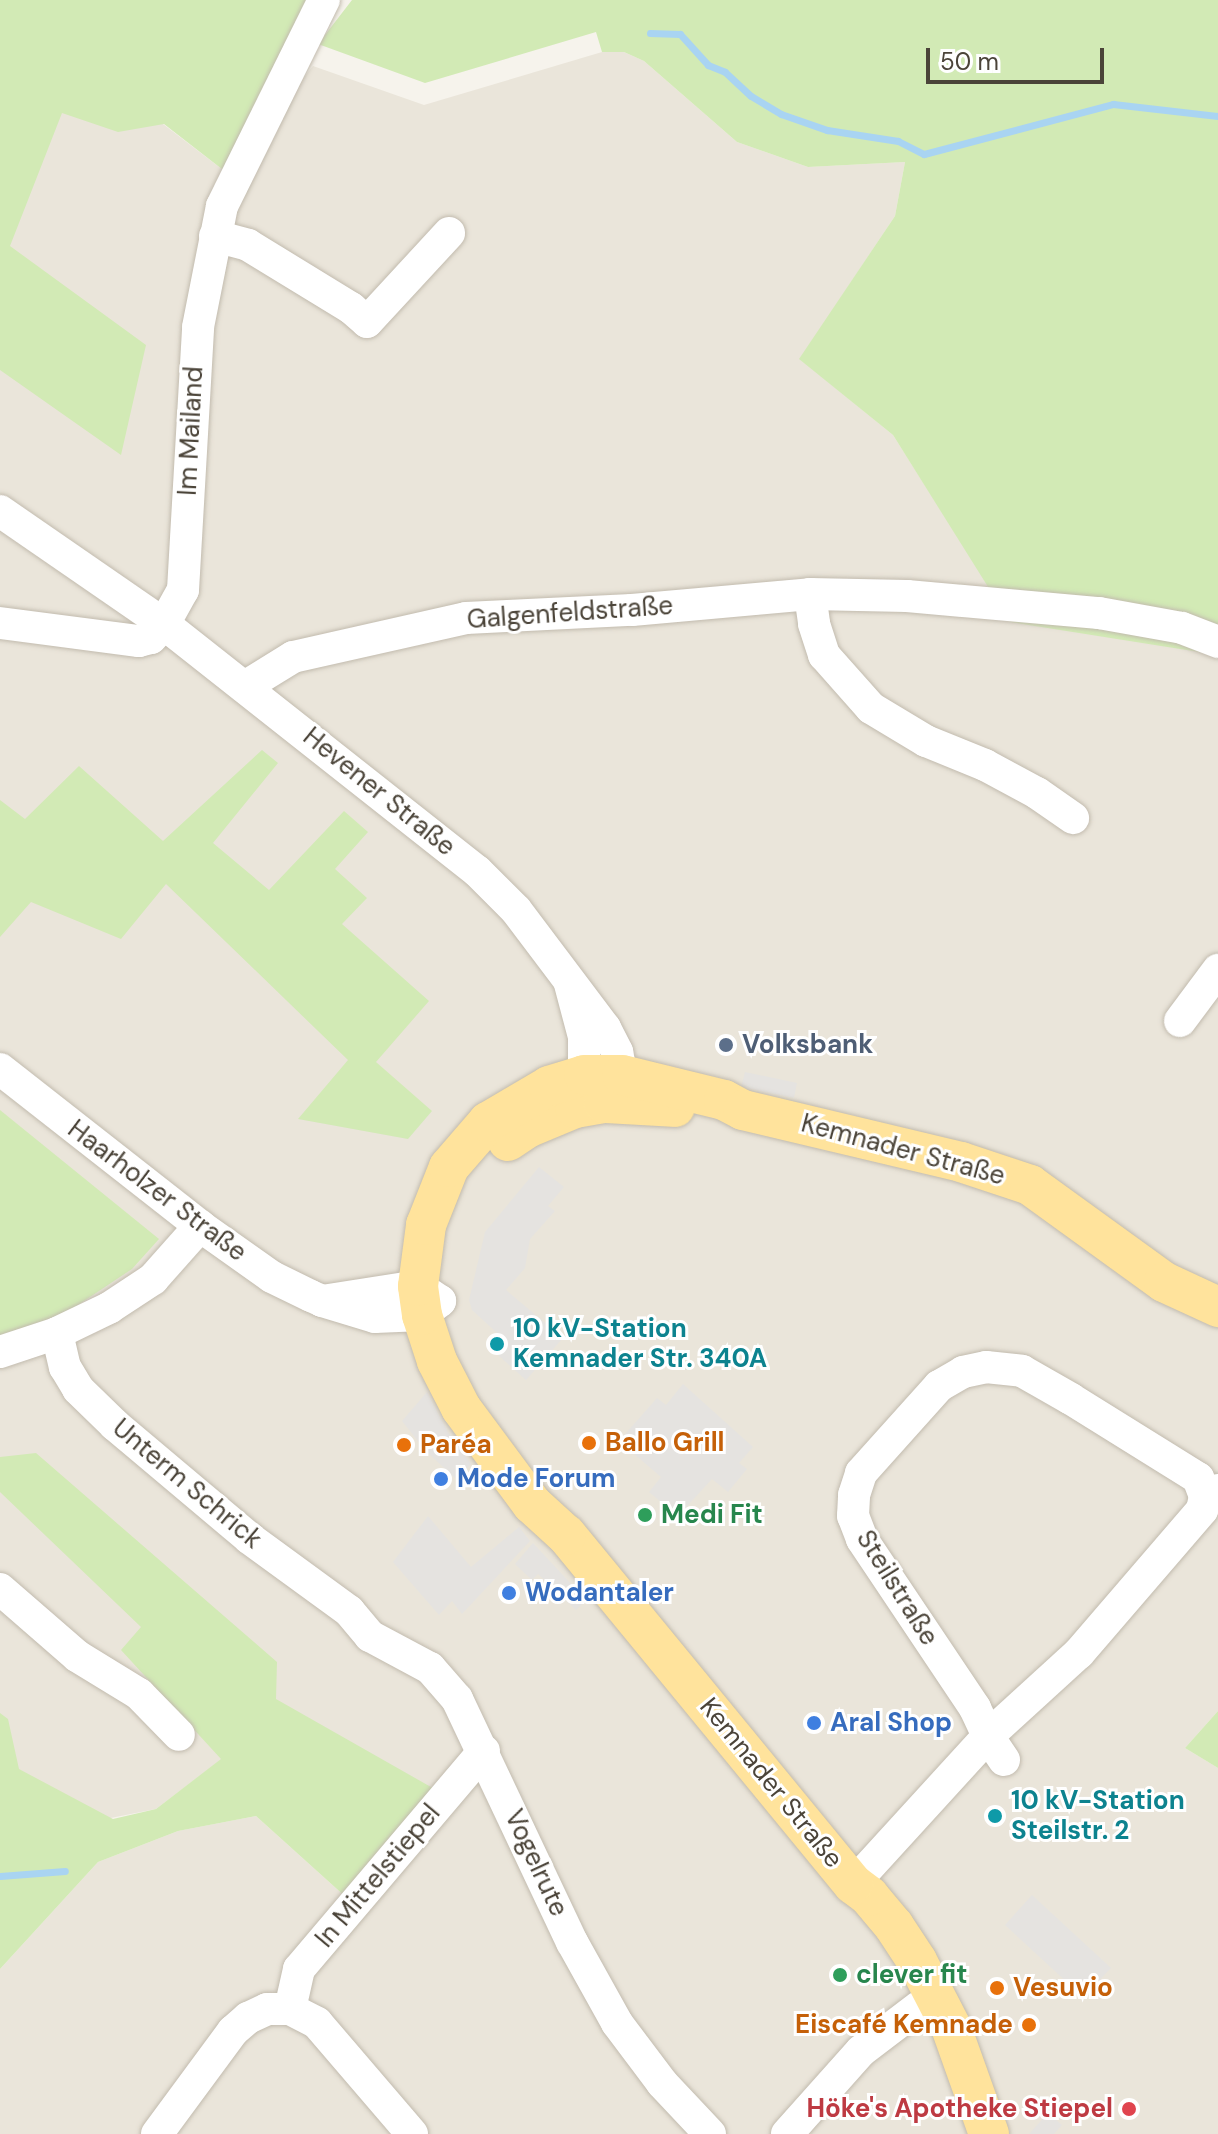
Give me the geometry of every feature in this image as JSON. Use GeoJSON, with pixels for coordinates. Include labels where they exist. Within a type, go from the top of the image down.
{"type":"FeatureCollection","features":[{"type":"Feature","properties":{"kind":"main road","name":"Kemnader Straße"},"geometry":{"type":"LineString","coordinates":[[989,2134],[966,2062],[928,2002],[894,1926],[869,1896],[853,1884],[566,1535],[477,1398],[447,1331],[427,1300],[444,1251],[450,1191],[527,1128],[575,1108],[603,1084],[724,1100],[743,1110],[881,1141],[1030,1185],[1164,1282],[1218,1307]]}},
{"type":"Feature","properties":{"kind":"main road","name":"Kemnader Straße"},"geometry":{"type":"LineString","coordinates":[[928,2002],[969,2134]]}},
{"type":"Feature","properties":{"kind":"street","name":"Im Mailand"},"geometry":{"type":"LineString","coordinates":[[164,624],[183,590],[195,357],[222,206],[324,0]]}},
{"type":"Feature","properties":{"kind":"street"},"geometry":{"type":"LineString","coordinates":[[215,236],[248,245],[367,322],[449,233]]}},
{"type":"Feature","properties":{"kind":"street","name":"Hevener Straße"},"geometry":{"type":"LineString","coordinates":[[0,511],[164,624],[477,871],[516,910],[605,1028],[617,1052],[603,1084]]}},
{"type":"Feature","properties":{"kind":"street"},"geometry":{"type":"LineString","coordinates":[[810,594],[814,624],[824,655],[871,708],[926,741],[985,765],[1037,793],[1073,818]]}},
{"type":"Feature","properties":{"kind":"street","name":"Galgenfeldstraße"},"geometry":{"type":"LineString","coordinates":[[246,686],[293,657],[466,618],[632,610],[810,594],[907,596],[1099,613],[1182,628],[1218,642]]}},
{"type":"Feature","properties":{"kind":"street"},"geometry":{"type":"LineString","coordinates":[[0,623],[139,641],[151,638],[164,624]]}},
{"type":"Feature","properties":{"kind":"street"},"geometry":{"type":"LineString","coordinates":[[1180,1021],[1218,970]]}},
{"type":"Feature","properties":{"kind":"street","name":"Haarholzer Straße"},"geometry":{"type":"LineString","coordinates":[[0,1069],[200,1226],[272,1277],[322,1301],[427,1300]]}},
{"type":"Feature","properties":{"kind":"street"},"geometry":{"type":"LineString","coordinates":[[0,1352],[57,1333],[109,1308],[153,1279],[200,1226]]}},
{"type":"Feature","properties":{"kind":"street","name":"Unterm Schrick"},"geometry":{"type":"LineString","coordinates":[[57,1333],[65,1367],[78,1389],[115,1425],[249,1538],[349,1611]]}},
{"type":"Feature","properties":{"kind":"street","name":"Steilstraße"},"geometry":{"type":"LineString","coordinates":[[853,1884],[996,1748],[1202,1510],[1212,1493],[1198,1478],[1022,1371],[986,1367],[963,1372],[939,1386],[888,1440],[861,1473],[854,1495],[853,1516],[862,1539],[975,1708],[996,1748]]}},
{"type":"Feature","properties":{"kind":"street"},"geometry":{"type":"LineString","coordinates":[[0,1589],[77,1656],[139,1694],[179,1735]]}},
{"type":"Feature","properties":{"kind":"street","name":"Vogelrute"},"geometry":{"type":"LineString","coordinates":[[349,1611],[370,1636],[430,1668],[457,1699],[572,1942],[617,2023],[662,2083],[710,2134]]}},
{"type":"Feature","properties":{"kind":"street","name":"In Mittelstiepel"},"geometry":{"type":"LineString","coordinates":[[290,2009],[299,1969],[484,1751]]}},
{"type":"Feature","properties":{"kind":"street"},"geometry":{"type":"LineString","coordinates":[[787,2134],[861,2051],[928,2002]]}},
{"type":"Feature","properties":{"kind":"street"},"geometry":{"type":"LineString","coordinates":[[157,2134],[233,2031],[248,2018],[267,2009],[290,2009],[317,2023],[412,2134]]}},
{"type":"Feature","properties":{"kind":"shaded area"},"geometry":{"type":"Polygon","coordinates":[[[602,52],[624,52],[644,61],[737,142],[808,167],[905,162],[895,216],[800,359],[893,435],[993,593],[1158,643],[1218,655],[1218,1711],[1185,1748],[1218,1768],[1218,2134],[0,2134],[0,1969],[98,1862],[178,1831],[256,1816],[348,1899],[222,1759],[156,1809],[0,1840],[0,88],[163,124],[227,173],[313,66],[424,105],[602,52]]]}},
{"type":"Feature","properties":{"kind":"shaded area"},"geometry":{"type":"Polygon","coordinates":[[[745,1072],[797,1083],[794,1098],[741,1087],[745,1072]]]}},
{"type":"Feature","properties":{"kind":"shaded area"},"geometry":{"type":"Polygon","coordinates":[[[539,1167],[564,1187],[548,1206],[555,1211],[530,1239],[525,1268],[506,1290],[563,1338],[526,1380],[498,1355],[508,1343],[472,1310],[469,1300],[485,1232],[539,1167]]]}},
{"type":"Feature","properties":{"kind":"shaded area"},"geometry":{"type":"Polygon","coordinates":[[[683,1384],[753,1447],[739,1463],[747,1469],[728,1492],[712,1479],[678,1516],[649,1492],[661,1477],[619,1441],[657,1398],[666,1405],[683,1384]]]}},
{"type":"Feature","properties":{"kind":"shaded area"},"geometry":{"type":"Polygon","coordinates":[[[427,1392],[448,1432],[471,1464],[456,1479],[426,1451],[402,1421],[427,1392]]]}},
{"type":"Feature","properties":{"kind":"shaded area"},"geometry":{"type":"Polygon","coordinates":[[[428,1516],[471,1567],[519,1527],[530,1541],[462,1614],[452,1601],[439,1615],[393,1562],[428,1516]]]}},
{"type":"Feature","properties":{"kind":"shaded area"},"geometry":{"type":"Polygon","coordinates":[[[533,1543],[586,1600],[576,1610],[538,1574],[532,1580],[515,1564],[533,1543]]]}},
{"type":"Feature","properties":{"kind":"shaded area"},"geometry":{"type":"Polygon","coordinates":[[[1032,1895],[1111,1968],[1083,1997],[1005,1925],[1032,1895]]]}},
{"type":"Feature","properties":{"kind":"shaded area"},"geometry":{"type":"Polygon","coordinates":[[[1048,2113],[1062,2125],[1054,2134],[1029,2134],[1048,2113]]]}},
{"type":"Feature","properties":{"kind":"green space"},"geometry":{"type":"Polygon","coordinates":[[[0,0],[317,0],[227,173],[164,124],[118,132],[62,113],[10,246],[146,345],[121,455],[0,370],[0,0]]]}},
{"type":"Feature","properties":{"kind":"green space"},"geometry":{"type":"Polygon","coordinates":[[[352,0],[1218,0],[1218,655],[1010,622],[893,435],[799,359],[895,216],[905,162],[808,167],[737,142],[644,61],[624,52],[602,52],[596,32],[425,83],[318,44],[352,0]]]}},
{"type":"Feature","properties":{"kind":"green space"},"geometry":{"type":"Polygon","coordinates":[[[262,750],[278,763],[213,843],[269,890],[344,811],[368,832],[335,869],[367,898],[342,924],[429,1001],[376,1062],[432,1111],[408,1139],[298,1119],[348,1060],[166,884],[121,939],[31,902],[0,937],[0,800],[25,819],[79,766],[163,841],[262,750]]]}},
{"type":"Feature","properties":{"kind":"green space"},"geometry":{"type":"Polygon","coordinates":[[[0,1110],[159,1239],[132,1269],[54,1321],[0,1336],[0,1110]]]}},
{"type":"Feature","properties":{"kind":"green space"},"geometry":{"type":"Polygon","coordinates":[[[36,1453],[277,1662],[276,1699],[438,1791],[348,1899],[256,1816],[178,1831],[98,1862],[0,1969],[0,1713],[8,1719],[19,1769],[113,1819],[156,1809],[221,1759],[121,1650],[141,1627],[0,1492],[0,1457],[36,1453]]]}},
{"type":"Feature","properties":{"kind":"green space"},"geometry":{"type":"Polygon","coordinates":[[[1218,1711],[1218,1768],[1185,1748],[1218,1711]]]}},
{"type":"Feature","properties":{"kind":"waterway"},"geometry":{"type":"LineString","coordinates":[[650,33],[680,34],[708,65],[725,72],[751,96],[781,114],[827,130],[898,141],[924,154],[1113,104],[1218,116]]}},
{"type":"Feature","properties":{"kind":"waterway"},"geometry":{"type":"LineString","coordinates":[[0,1876],[65,1871]]}},
{"type":"Feature","properties":{"kind":"place","name":"Volksbank"},"geometry":{"type":"Point","coordinates":[726,1045]}},
{"type":"Feature","properties":{"kind":"place","name":"10 kV-Station Kemnader Str. 340A"},"geometry":{"type":"Point","coordinates":[497,1344]}},
{"type":"Feature","properties":{"kind":"place","name":"Ballo Grill"},"geometry":{"type":"Point","coordinates":[589,1443]}},
{"type":"Feature","properties":{"kind":"place","name":"Paréa"},"geometry":{"type":"Point","coordinates":[404,1445]}},
{"type":"Feature","properties":{"kind":"place","name":"Mode Forum"},"geometry":{"type":"Point","coordinates":[441,1479]}},
{"type":"Feature","properties":{"kind":"place","name":"Medi Fit"},"geometry":{"type":"Point","coordinates":[645,1515]}},
{"type":"Feature","properties":{"kind":"place","name":"Wodantaler"},"geometry":{"type":"Point","coordinates":[509,1593]}},
{"type":"Feature","properties":{"kind":"place","name":"Aral Shop"},"geometry":{"type":"Point","coordinates":[814,1723]}},
{"type":"Feature","properties":{"kind":"place","name":"10 kV-Station Steilstr. 2"},"geometry":{"type":"Point","coordinates":[995,1816]}},
{"type":"Feature","properties":{"kind":"place","name":"clever fit"},"geometry":{"type":"Point","coordinates":[840,1975]}},
{"type":"Feature","properties":{"kind":"place","name":"Vesuvio"},"geometry":{"type":"Point","coordinates":[997,1988]}},
{"type":"Feature","properties":{"kind":"place","name":"Eiscafé Kemnade"},"geometry":{"type":"Point","coordinates":[1029,2025]}},
{"type":"Feature","properties":{"kind":"place","name":"Höke's Apotheke Stiepel"},"geometry":{"type":"Point","coordinates":[1129,2109]}}]}
